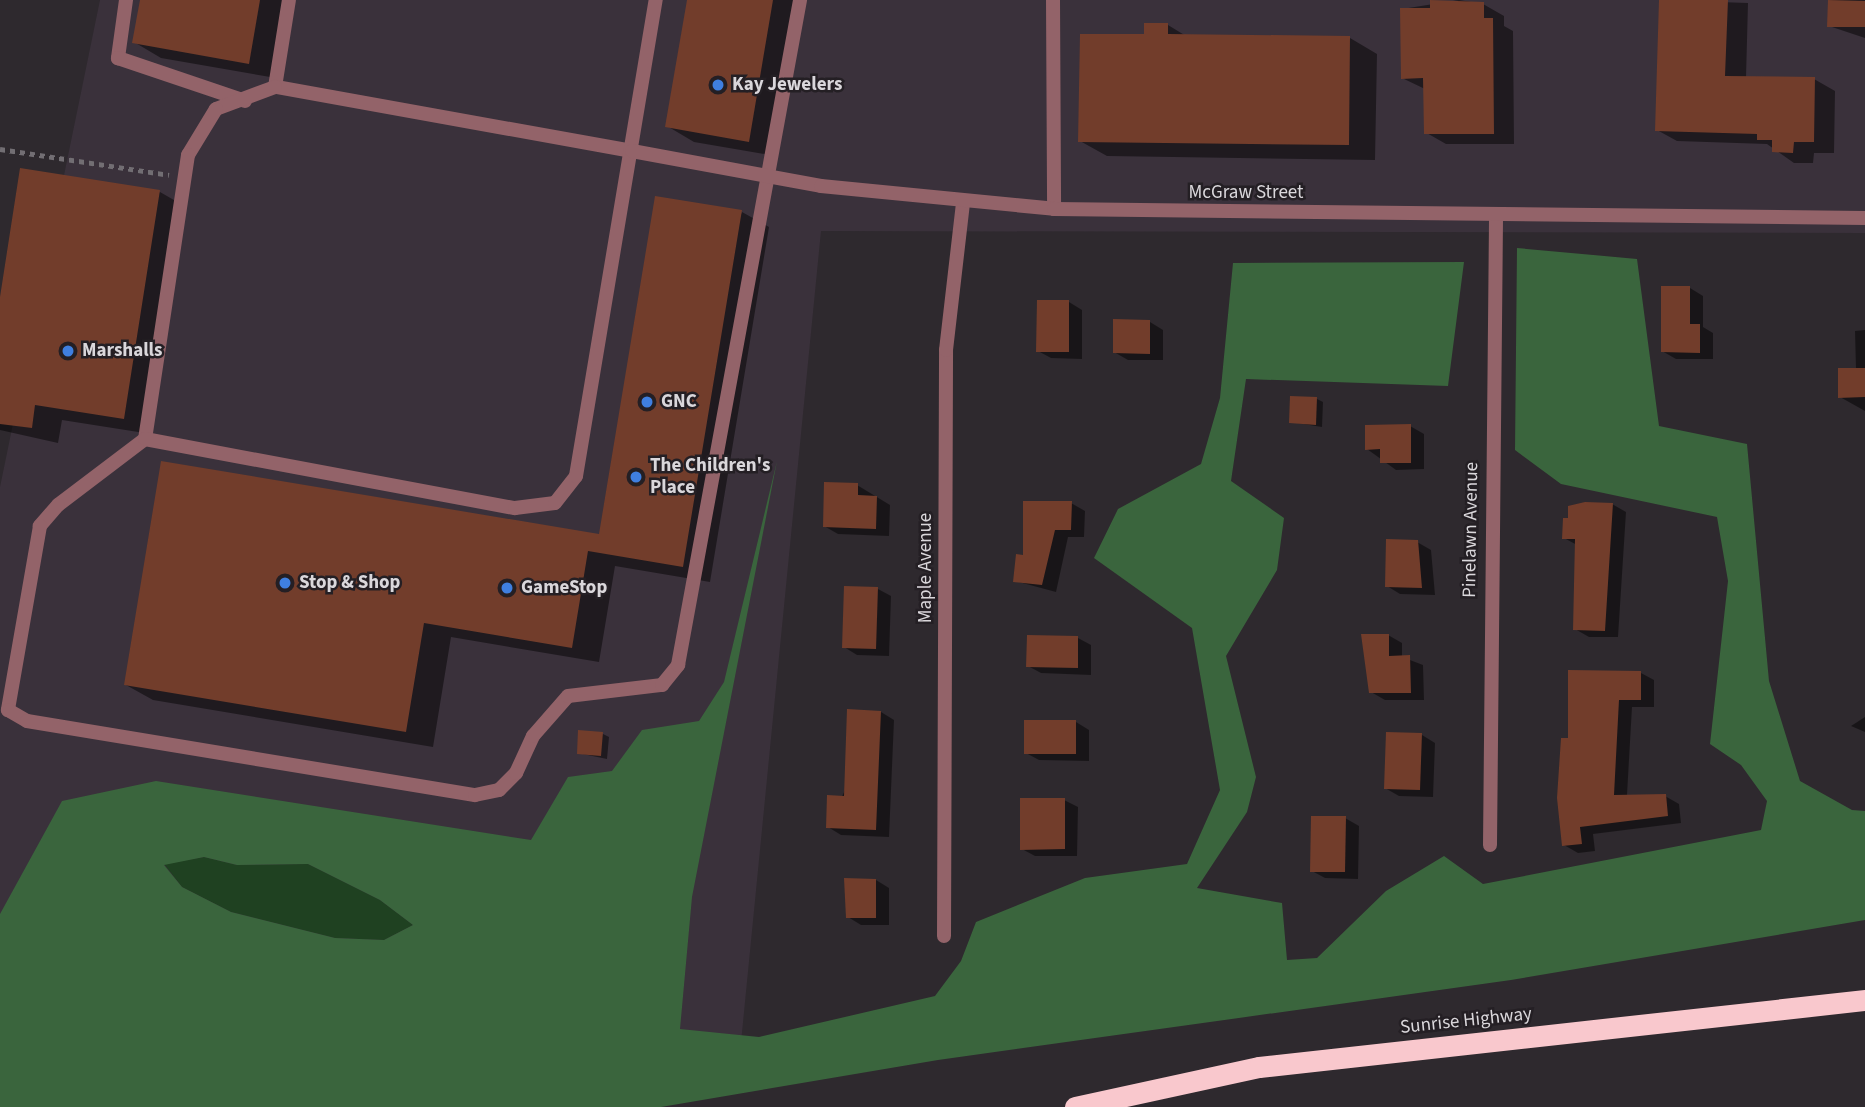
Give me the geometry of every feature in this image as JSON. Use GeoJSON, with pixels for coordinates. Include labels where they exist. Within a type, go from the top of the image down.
{"type":"FeatureCollection","features":[{"type":"Feature","properties":{"kind":"highway","name":"Sunrise Highway"},"geometry":{"type":"LineString","coordinates":[[1075,1107],[1259,1067],[1865,1000]]}},
{"type":"Feature","properties":{"kind":"street"},"geometry":{"type":"LineString","coordinates":[[127,0],[118,58],[246,101]]}},
{"type":"Feature","properties":{"kind":"street"},"geometry":{"type":"LineString","coordinates":[[289,0],[275,87],[246,101],[216,109],[188,155],[145,439],[58,505],[40,526],[8,710],[27,722],[475,795],[499,790],[516,773],[539,727],[568,696],[663,685],[678,665],[764,176],[800,0]]}},
{"type":"Feature","properties":{"kind":"street"},"geometry":{"type":"LineString","coordinates":[[145,439],[515,508],[555,503],[576,476],[656,0]]}},
{"type":"Feature","properties":{"kind":"street"},"geometry":{"type":"LineString","coordinates":[[1053,0],[1054,209]]}},
{"type":"Feature","properties":{"kind":"street","name":"McGraw Street"},"geometry":{"type":"LineString","coordinates":[[275,87],[764,176],[963,202],[1054,209],[1865,218]]}},
{"type":"Feature","properties":{"kind":"street","name":"Maple Avenue"},"geometry":{"type":"LineString","coordinates":[[944,936],[946,350],[963,202]]}},
{"type":"Feature","properties":{"kind":"street","name":"Pinelawn Avenue"},"geometry":{"type":"LineString","coordinates":[[1490,845],[1496,215]]}},
{"type":"Feature","properties":{"kind":"path"},"geometry":{"type":"LineString","coordinates":[[0,149],[170,175]]}},
{"type":"Feature","properties":{"kind":"shaded area"},"geometry":{"type":"Polygon","coordinates":[[[100,0],[1865,0],[1865,233],[821,231],[738,1073],[484,1107],[106,1107],[0,1082],[0,487],[100,0]]]}},
{"type":"Feature","properties":{"kind":"green space"},"geometry":{"type":"Polygon","coordinates":[[[1517,248],[1637,259],[1659,426],[1747,444],[1769,681],[1800,781],[1852,810],[1865,811],[1865,920],[1511,980],[938,1060],[661,1107],[0,1107],[0,914],[62,801],[156,781],[531,840],[568,777],[612,771],[642,730],[699,721],[724,682],[777,461],[692,897],[680,1029],[759,1037],[935,996],[961,961],[976,922],[1085,878],[1187,864],[1220,790],[1192,628],[1094,558],[1118,509],[1201,464],[1220,398],[1233,263],[1464,262],[1448,386],[1246,379],[1231,481],[1284,518],[1277,570],[1226,656],[1256,777],[1247,812],[1197,888],[1282,903],[1287,960],[1317,958],[1386,891],[1444,856],[1483,884],[1761,830],[1767,801],[1741,765],[1710,744],[1728,581],[1717,517],[1561,484],[1515,450],[1517,248]],[[204,857],[164,865],[182,887],[231,912],[335,938],[384,940],[413,925],[380,900],[308,864],[237,865],[204,857]]]}},
{"type":"Feature","properties":{"kind":"green space"},"geometry":{"type":"Polygon","coordinates":[[[204,857],[237,865],[308,864],[380,900],[413,925],[384,940],[335,938],[231,912],[182,887],[164,864],[204,857]]]}},
{"type":"Feature","properties":{"kind":"building"},"geometry":{"type":"Polygon","coordinates":[[[140,0],[260,0],[249,64],[132,43],[140,0]]]}},
{"type":"Feature","properties":{"kind":"building"},"geometry":{"type":"Polygon","coordinates":[[[687,0],[773,0],[749,142],[665,127],[687,0]]]}},
{"type":"Feature","properties":{"kind":"building"},"geometry":{"type":"Polygon","coordinates":[[[1430,0],[1484,2],[1484,18],[1493,18],[1494,134],[1424,134],[1423,78],[1401,79],[1400,8],[1430,8],[1430,0]]]}},
{"type":"Feature","properties":{"kind":"building"},"geometry":{"type":"Polygon","coordinates":[[[1659,0],[1728,0],[1725,76],[1815,77],[1814,142],[1794,142],[1793,153],[1772,152],[1772,140],[1757,140],[1757,134],[1655,131],[1659,0]]]}},
{"type":"Feature","properties":{"kind":"building"},"geometry":{"type":"Polygon","coordinates":[[[1828,0],[1865,1],[1865,27],[1827,27],[1828,0]]]}},
{"type":"Feature","properties":{"kind":"building"},"geometry":{"type":"Polygon","coordinates":[[[1144,23],[1168,23],[1168,34],[1350,36],[1349,145],[1078,142],[1080,34],[1144,34],[1144,23]]]}},
{"type":"Feature","properties":{"kind":"building","name":"Marshalls"},"geometry":{"type":"Polygon","coordinates":[[[20,168],[160,190],[124,419],[35,405],[32,428],[0,424],[0,297],[20,168]]]}},
{"type":"Feature","properties":{"kind":"building"},"geometry":{"type":"Polygon","coordinates":[[[655,196],[742,210],[683,567],[588,551],[572,648],[424,623],[406,732],[124,685],[161,461],[599,534],[655,196]]]}},
{"type":"Feature","properties":{"kind":"building"},"geometry":{"type":"Polygon","coordinates":[[[1661,286],[1690,286],[1690,324],[1700,324],[1700,353],[1661,352],[1661,286]]]}},
{"type":"Feature","properties":{"kind":"building"},"geometry":{"type":"Polygon","coordinates":[[[1037,300],[1069,300],[1069,352],[1036,352],[1037,300]]]}},
{"type":"Feature","properties":{"kind":"building"},"geometry":{"type":"Polygon","coordinates":[[[1113,319],[1150,320],[1150,354],[1113,353],[1113,319]]]}},
{"type":"Feature","properties":{"kind":"building"},"geometry":{"type":"Polygon","coordinates":[[[1838,368],[1865,368],[1865,397],[1838,398],[1838,368]]]}},
{"type":"Feature","properties":{"kind":"building"},"geometry":{"type":"Polygon","coordinates":[[[1290,396],[1317,397],[1316,425],[1289,423],[1290,396]]]}},
{"type":"Feature","properties":{"kind":"building"},"geometry":{"type":"Polygon","coordinates":[[[1411,424],[1411,463],[1380,463],[1380,449],[1365,450],[1365,425],[1411,424]]]}},
{"type":"Feature","properties":{"kind":"building"},"geometry":{"type":"Polygon","coordinates":[[[824,482],[858,483],[858,495],[877,496],[876,529],[823,527],[824,482]]]}},
{"type":"Feature","properties":{"kind":"building"},"geometry":{"type":"Polygon","coordinates":[[[1023,501],[1072,501],[1071,530],[1055,530],[1042,585],[1013,582],[1016,554],[1023,555],[1023,501]]]}},
{"type":"Feature","properties":{"kind":"building"},"geometry":{"type":"Polygon","coordinates":[[[1585,502],[1613,503],[1605,631],[1573,630],[1575,539],[1562,539],[1563,518],[1568,518],[1568,506],[1585,502]]]}},
{"type":"Feature","properties":{"kind":"building"},"geometry":{"type":"Polygon","coordinates":[[[1386,539],[1418,540],[1422,588],[1385,587],[1386,539]]]}},
{"type":"Feature","properties":{"kind":"building"},"geometry":{"type":"Polygon","coordinates":[[[844,586],[878,587],[876,649],[842,648],[844,586]]]}},
{"type":"Feature","properties":{"kind":"building"},"geometry":{"type":"Polygon","coordinates":[[[1361,634],[1389,634],[1389,656],[1410,655],[1411,693],[1369,693],[1361,634]]]}},
{"type":"Feature","properties":{"kind":"building"},"geometry":{"type":"Polygon","coordinates":[[[1027,635],[1078,636],[1078,668],[1026,667],[1027,635]]]}},
{"type":"Feature","properties":{"kind":"building"},"geometry":{"type":"Polygon","coordinates":[[[1568,670],[1641,671],[1641,700],[1619,700],[1614,795],[1666,794],[1668,816],[1580,827],[1582,844],[1562,846],[1557,798],[1561,738],[1568,738],[1568,670]]]}},
{"type":"Feature","properties":{"kind":"building"},"geometry":{"type":"Polygon","coordinates":[[[847,709],[881,711],[876,830],[826,828],[827,795],[844,796],[847,709]]]}},
{"type":"Feature","properties":{"kind":"building"},"geometry":{"type":"Polygon","coordinates":[[[1024,720],[1076,720],[1076,754],[1024,754],[1024,720]]]}},
{"type":"Feature","properties":{"kind":"building"},"geometry":{"type":"Polygon","coordinates":[[[578,730],[603,732],[601,756],[577,754],[578,730]]]}},
{"type":"Feature","properties":{"kind":"building"},"geometry":{"type":"Polygon","coordinates":[[[1386,732],[1422,733],[1420,790],[1384,789],[1386,732]]]}},
{"type":"Feature","properties":{"kind":"building"},"geometry":{"type":"Polygon","coordinates":[[[1020,798],[1065,798],[1065,849],[1020,850],[1020,798]]]}},
{"type":"Feature","properties":{"kind":"building"},"geometry":{"type":"Polygon","coordinates":[[[1311,816],[1346,816],[1345,872],[1310,872],[1311,816]]]}},
{"type":"Feature","properties":{"kind":"building"},"geometry":{"type":"Polygon","coordinates":[[[844,878],[876,879],[876,918],[846,918],[844,878]]]}},
{"type":"Feature","properties":{"kind":"place","name":"Kay Jewelers"},"geometry":{"type":"Point","coordinates":[718,85]}},
{"type":"Feature","properties":{"kind":"place","name":"Marshalls"},"geometry":{"type":"Point","coordinates":[68,351]}},
{"type":"Feature","properties":{"kind":"place","name":"GNC"},"geometry":{"type":"Point","coordinates":[647,402]}},
{"type":"Feature","properties":{"kind":"place","name":"The Children's Place"},"geometry":{"type":"Point","coordinates":[636,477]}},
{"type":"Feature","properties":{"kind":"place","name":"Stop & Shop"},"geometry":{"type":"Point","coordinates":[285,583]}},
{"type":"Feature","properties":{"kind":"place","name":"GameStop"},"geometry":{"type":"Point","coordinates":[507,588]}}]}
